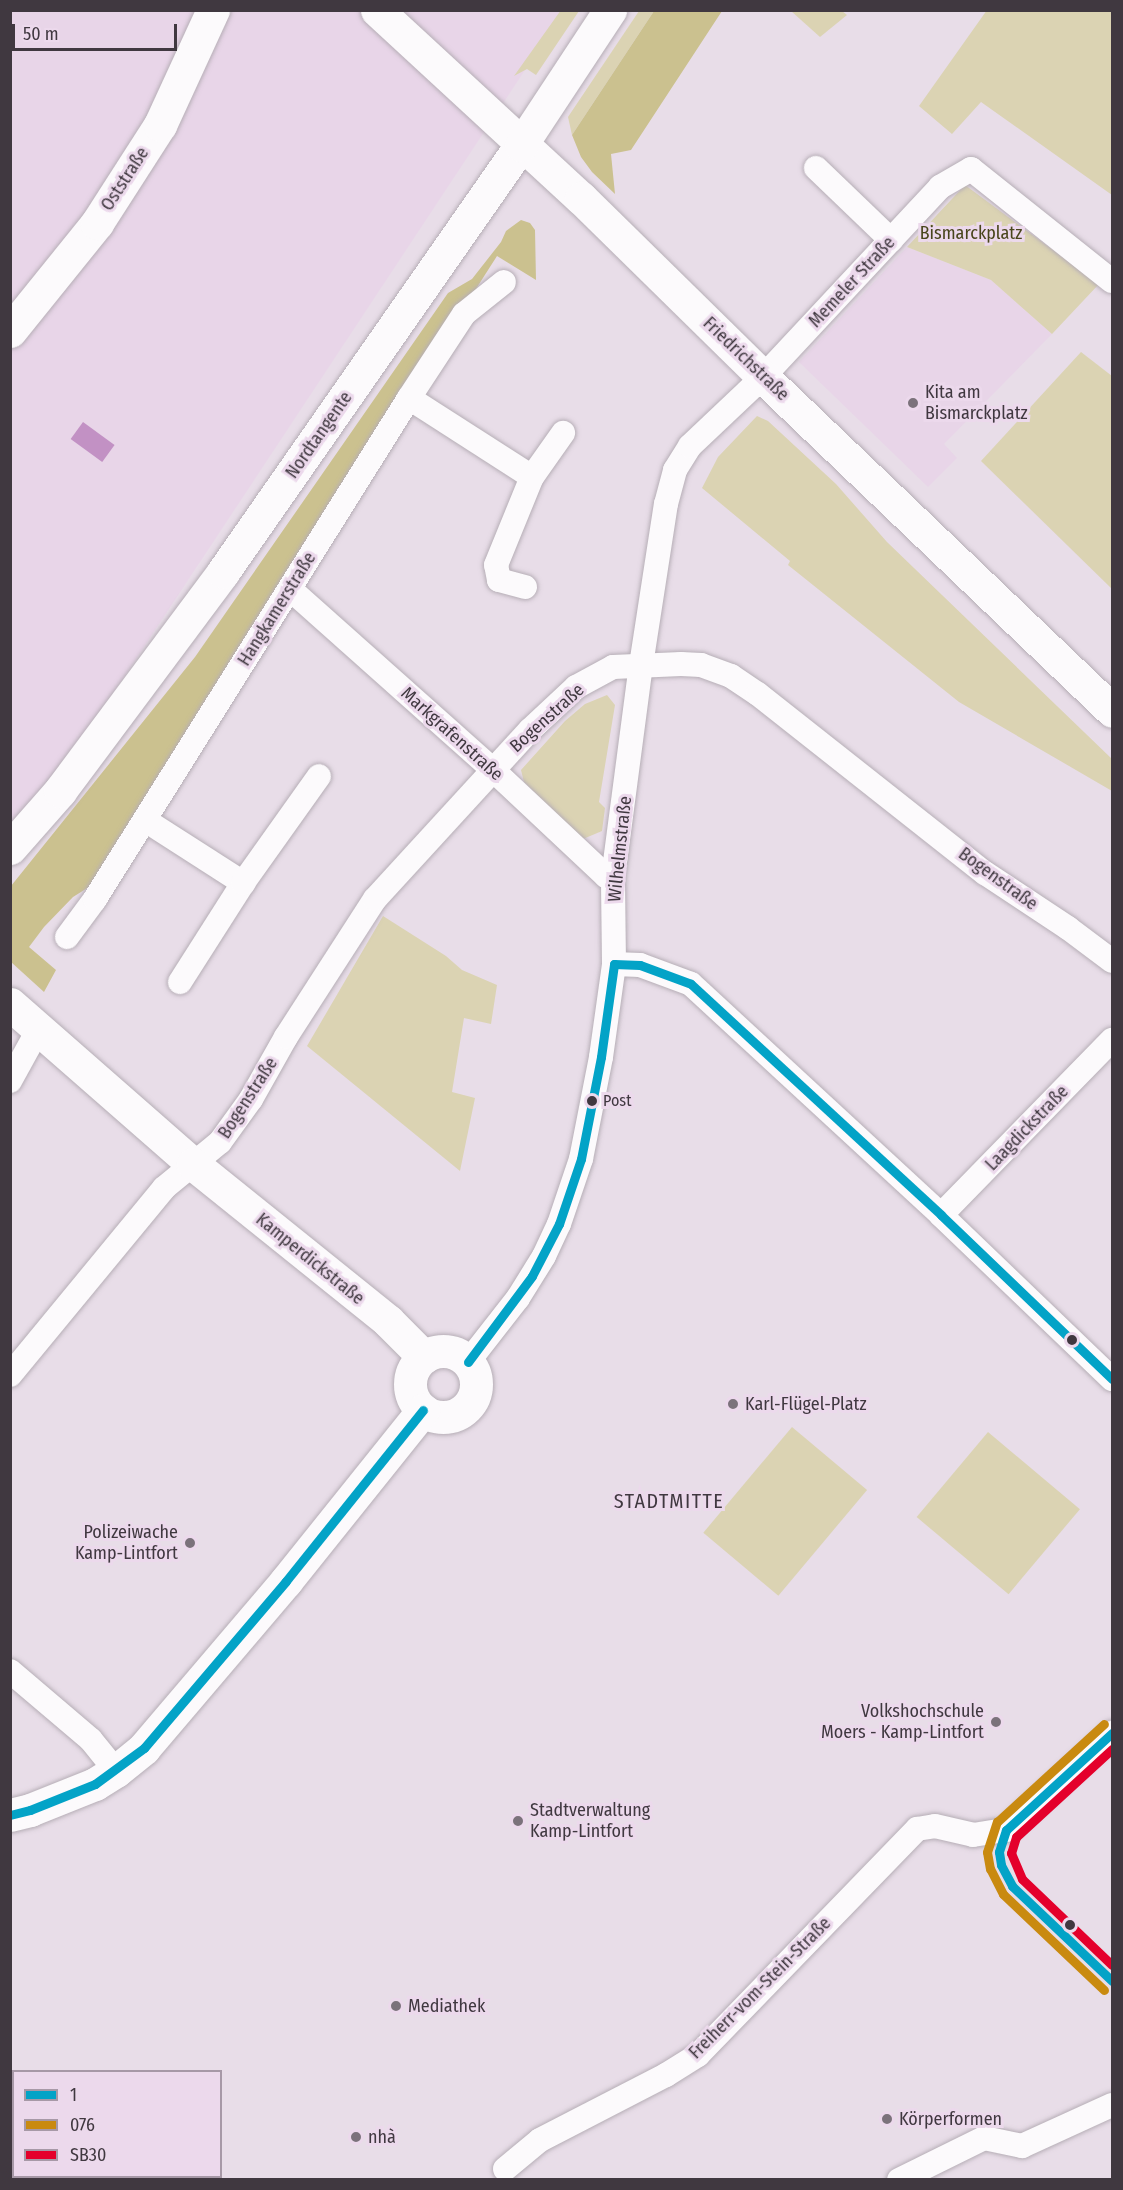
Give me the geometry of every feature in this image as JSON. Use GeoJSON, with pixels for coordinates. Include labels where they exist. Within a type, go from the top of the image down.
{"type":"FeatureCollection","features":[{"type":"Feature","properties":{"kind":"street","name":"Oststraße"},"geometry":{"type":"LineString","coordinates":[[10,331],[97,223],[160,125],[213,10]]}},
{"type":"Feature","properties":{"kind":"street","name":"Friedrichstraße"},"geometry":{"type":"LineString","coordinates":[[377,10],[656,270],[762,377],[1113,711]]}},
{"type":"Feature","properties":{"kind":"street","name":"Nordtangente"},"geometry":{"type":"LineString","coordinates":[[10,848],[60,791],[223,572],[521,145],[610,10]]}},
{"type":"Feature","properties":{"kind":"street"},"geometry":{"type":"LineString","coordinates":[[816,168],[891,240]]}},
{"type":"Feature","properties":{"kind":"street","name":"Memeler Straße"},"geometry":{"type":"LineString","coordinates":[[762,377],[940,187],[971,170],[1113,281]]}},
{"type":"Feature","properties":{"kind":"street","name":"Hangkamerstraße"},"geometry":{"type":"LineString","coordinates":[[67,938],[145,820],[464,314],[504,282]]}},
{"type":"Feature","properties":{"kind":"street","name":"Wilhelmstraße"},"geometry":{"type":"LineString","coordinates":[[468,1362],[518,1298],[559,1224],[581,1159],[601,1057],[614,964],[613,878],[641,665],[664,514],[675,470],[690,446],[762,377]]}},
{"type":"Feature","properties":{"kind":"street"},"geometry":{"type":"LineString","coordinates":[[409,398],[532,477]]}},
{"type":"Feature","properties":{"kind":"street"},"geometry":{"type":"LineString","coordinates":[[525,587],[499,580],[496,565],[532,477],[563,433]]}},
{"type":"Feature","properties":{"kind":"street","name":"Markgrafenstraße"},"geometry":{"type":"LineString","coordinates":[[290,589],[492,769],[606,876],[613,878]]}},
{"type":"Feature","properties":{"kind":"street","name":"Bogenstraße"},"geometry":{"type":"LineString","coordinates":[[193,1164],[220,1142],[251,1099],[286,1037],[375,899],[492,769],[576,687],[613,667],[701,665],[731,676],[985,873],[1113,961]]}},
{"type":"Feature","properties":{"kind":"street"},"geometry":{"type":"LineString","coordinates":[[180,982],[243,883],[320,776]]}},
{"type":"Feature","properties":{"kind":"street"},"geometry":{"type":"LineString","coordinates":[[145,820],[243,883]]}},
{"type":"Feature","properties":{"kind":"street"},"geometry":{"type":"LineString","coordinates":[[614,964],[640,965],[691,984],[1111,1376]]}},
{"type":"Feature","properties":{"kind":"street","name":"Kamperdickstraße"},"geometry":{"type":"LineString","coordinates":[[10,1004],[193,1164],[388,1321],[424,1357]]}},
{"type":"Feature","properties":{"kind":"street"},"geometry":{"type":"LineString","coordinates":[[10,1082],[38,1030]]}},
{"type":"Feature","properties":{"kind":"street","name":"Laagdickstraße"},"geometry":{"type":"LineString","coordinates":[[941,1215],[1113,1040]]}},
{"type":"Feature","properties":{"kind":"street"},"geometry":{"type":"LineString","coordinates":[[10,1375],[164,1188],[193,1164]]}},
{"type":"Feature","properties":{"kind":"street"},"geometry":{"type":"LineString","coordinates":[[445,1351],[468,1362],[476,1380],[476,1390],[469,1404],[458,1413],[446,1417],[435,1416],[423,1410],[413,1397],[410,1384],[413,1371],[424,1357],[445,1351]]}},
{"type":"Feature","properties":{"kind":"street"},"geometry":{"type":"LineString","coordinates":[[10,1815],[68,1796],[116,1771],[144,1748],[172,1717],[423,1410]]}},
{"type":"Feature","properties":{"kind":"street"},"geometry":{"type":"LineString","coordinates":[[10,1671],[98,1747],[116,1771]]}},
{"type":"Feature","properties":{"kind":"street","name":"Freiherr-vom-Stein-Straße"},"geometry":{"type":"LineString","coordinates":[[505,2169],[525,2151],[561,2129],[666,2075],[698,2055],[917,1829],[935,1826],[973,1835],[1006,1830],[1113,1733]]}},
{"type":"Feature","properties":{"kind":"street"},"geometry":{"type":"LineString","coordinates":[[899,2180],[984,2138],[1022,2146],[1113,2105]]}},
{"type":"Feature","properties":{"kind":"shaded area"},"geometry":{"type":"Polygon","coordinates":[[[11,11],[564,11],[54,783],[11,831],[11,11]]]}},
{"type":"Feature","properties":{"kind":"shaded area"},"geometry":{"type":"Polygon","coordinates":[[[654,11],[722,11],[631,150],[611,154],[615,194],[592,172],[581,157],[572,135],[654,11]]]}},
{"type":"Feature","properties":{"kind":"shaded area"},"geometry":{"type":"Polygon","coordinates":[[[521,220],[530,223],[535,230],[536,280],[497,256],[97,882],[73,897],[44,927],[29,947],[56,970],[44,992],[11,962],[11,886],[195,657],[448,293],[472,279],[501,242],[506,231],[521,220]]]}},
{"type":"Feature","properties":{"kind":"shaded area","name":"Kita am Bismarckplatz"},"geometry":{"type":"Polygon","coordinates":[[[907,247],[991,280],[1052,334],[944,444],[957,458],[928,487],[799,362],[907,247]]]}},
{"type":"Feature","properties":{"kind":"shaded area"},"geometry":{"type":"Polygon","coordinates":[[[83,422],[115,445],[102,462],[71,439],[83,422]]]}},
{"type":"Feature","properties":{"kind":"green space"},"geometry":{"type":"Polygon","coordinates":[[[561,10],[579,11],[536,75],[527,69],[514,76],[561,10]]]}},
{"type":"Feature","properties":{"kind":"green space"},"geometry":{"type":"Polygon","coordinates":[[[987,10],[1112,11],[1112,195],[981,102],[952,134],[919,106],[987,10]]]}},
{"type":"Feature","properties":{"kind":"green space"},"geometry":{"type":"Polygon","coordinates":[[[639,11],[654,11],[572,135],[568,117],[639,11]]]}},
{"type":"Feature","properties":{"kind":"green space"},"geometry":{"type":"Polygon","coordinates":[[[791,11],[842,11],[847,15],[820,37],[791,11]]]}},
{"type":"Feature","properties":{"kind":"green space","name":"Bismarckplatz"},"geometry":{"type":"Polygon","coordinates":[[[965,185],[1099,284],[1052,334],[991,280],[907,247],[965,185]]]}},
{"type":"Feature","properties":{"kind":"green space"},"geometry":{"type":"Polygon","coordinates":[[[1081,352],[1112,376],[1112,589],[981,461],[1081,352]]]}},
{"type":"Feature","properties":{"kind":"green space"},"geometry":{"type":"Polygon","coordinates":[[[757,416],[768,421],[836,484],[887,542],[1112,759],[1112,791],[959,702],[788,565],[790,561],[702,488],[718,457],[757,416]]]}},
{"type":"Feature","properties":{"kind":"green space"},"geometry":{"type":"Polygon","coordinates":[[[607,695],[615,705],[599,802],[605,808],[602,831],[583,839],[524,782],[521,770],[565,721],[585,704],[607,695]]]}},
{"type":"Feature","properties":{"kind":"green space"},"geometry":{"type":"Polygon","coordinates":[[[383,916],[446,956],[462,970],[497,985],[491,1024],[464,1018],[452,1092],[475,1098],[460,1171],[307,1046],[383,916]]]}},
{"type":"Feature","properties":{"kind":"green space"},"geometry":{"type":"Polygon","coordinates":[[[792,1427],[867,1490],[778,1596],[703,1533],[792,1427]]]}},
{"type":"Feature","properties":{"kind":"green space"},"geometry":{"type":"Polygon","coordinates":[[[988,1432],[1080,1509],[1009,1594],[917,1517],[988,1432]]]}},
{"type":"Feature","properties":{"kind":"transit line","name":"1"},"geometry":{"type":"LineString","coordinates":[[614,964],[640,965],[691,984],[941,1215],[1112,1379]]}},
{"type":"Feature","properties":{"kind":"transit line","name":"1"},"geometry":{"type":"LineString","coordinates":[[468,1362],[532,1276],[559,1224],[581,1159],[601,1057],[614,964]]}},
{"type":"Feature","properties":{"kind":"transit line","name":"1"},"geometry":{"type":"LineString","coordinates":[[10,1815],[30,1810],[95,1784],[144,1748],[286,1581],[423,1410]]}},
{"type":"Feature","properties":{"kind":"transit line","name":"076"},"geometry":{"type":"LineString","coordinates":[[1104,1724],[997,1822],[987,1852],[990,1869],[1003,1894],[1104,1990]]}},
{"type":"Feature","properties":{"kind":"transit line","name":"1"},"geometry":{"type":"LineString","coordinates":[[1112,1733],[1006,1830],[999,1852],[1001,1865],[1012,1886],[1112,1981]]}},
{"type":"Feature","properties":{"kind":"transit line","name":"SB30"},"geometry":{"type":"LineString","coordinates":[[1112,1749],[1016,1837],[1011,1853],[1022,1879],[1112,1965]]}},
{"type":"Feature","properties":{"kind":"place","name":"Kita am Bismarckplatz"},"geometry":{"type":"Point","coordinates":[913,403]}},
{"type":"Feature","properties":{"kind":"place","name":"Post"},"geometry":{"type":"Point","coordinates":[592,1101]}},
{"type":"Feature","properties":{"kind":"place","name":"Karl-Flügel-Platz"},"geometry":{"type":"Point","coordinates":[733,1404]}},
{"type":"Feature","properties":{"kind":"place","name":"Polizeiwache Kamp-Lintfort"},"geometry":{"type":"Point","coordinates":[190,1543]}},
{"type":"Feature","properties":{"kind":"place","name":"Volkshochschule Moers - Kamp-Lintfort"},"geometry":{"type":"Point","coordinates":[996,1722]}},
{"type":"Feature","properties":{"kind":"place","name":"Stadtverwaltung Kamp-Lintfort"},"geometry":{"type":"Point","coordinates":[518,1821]}},
{"type":"Feature","properties":{"kind":"place","name":"Mediathek"},"geometry":{"type":"Point","coordinates":[396,2006]}},
{"type":"Feature","properties":{"kind":"place","name":"Körperformen"},"geometry":{"type":"Point","coordinates":[887,2119]}},
{"type":"Feature","properties":{"kind":"place","name":"nhà"},"geometry":{"type":"Point","coordinates":[356,2137]}},
{"type":"Feature","properties":{"kind":"district","name":"STADTMITTE"},"geometry":{"type":"Point","coordinates":[669,1501]}}]}
